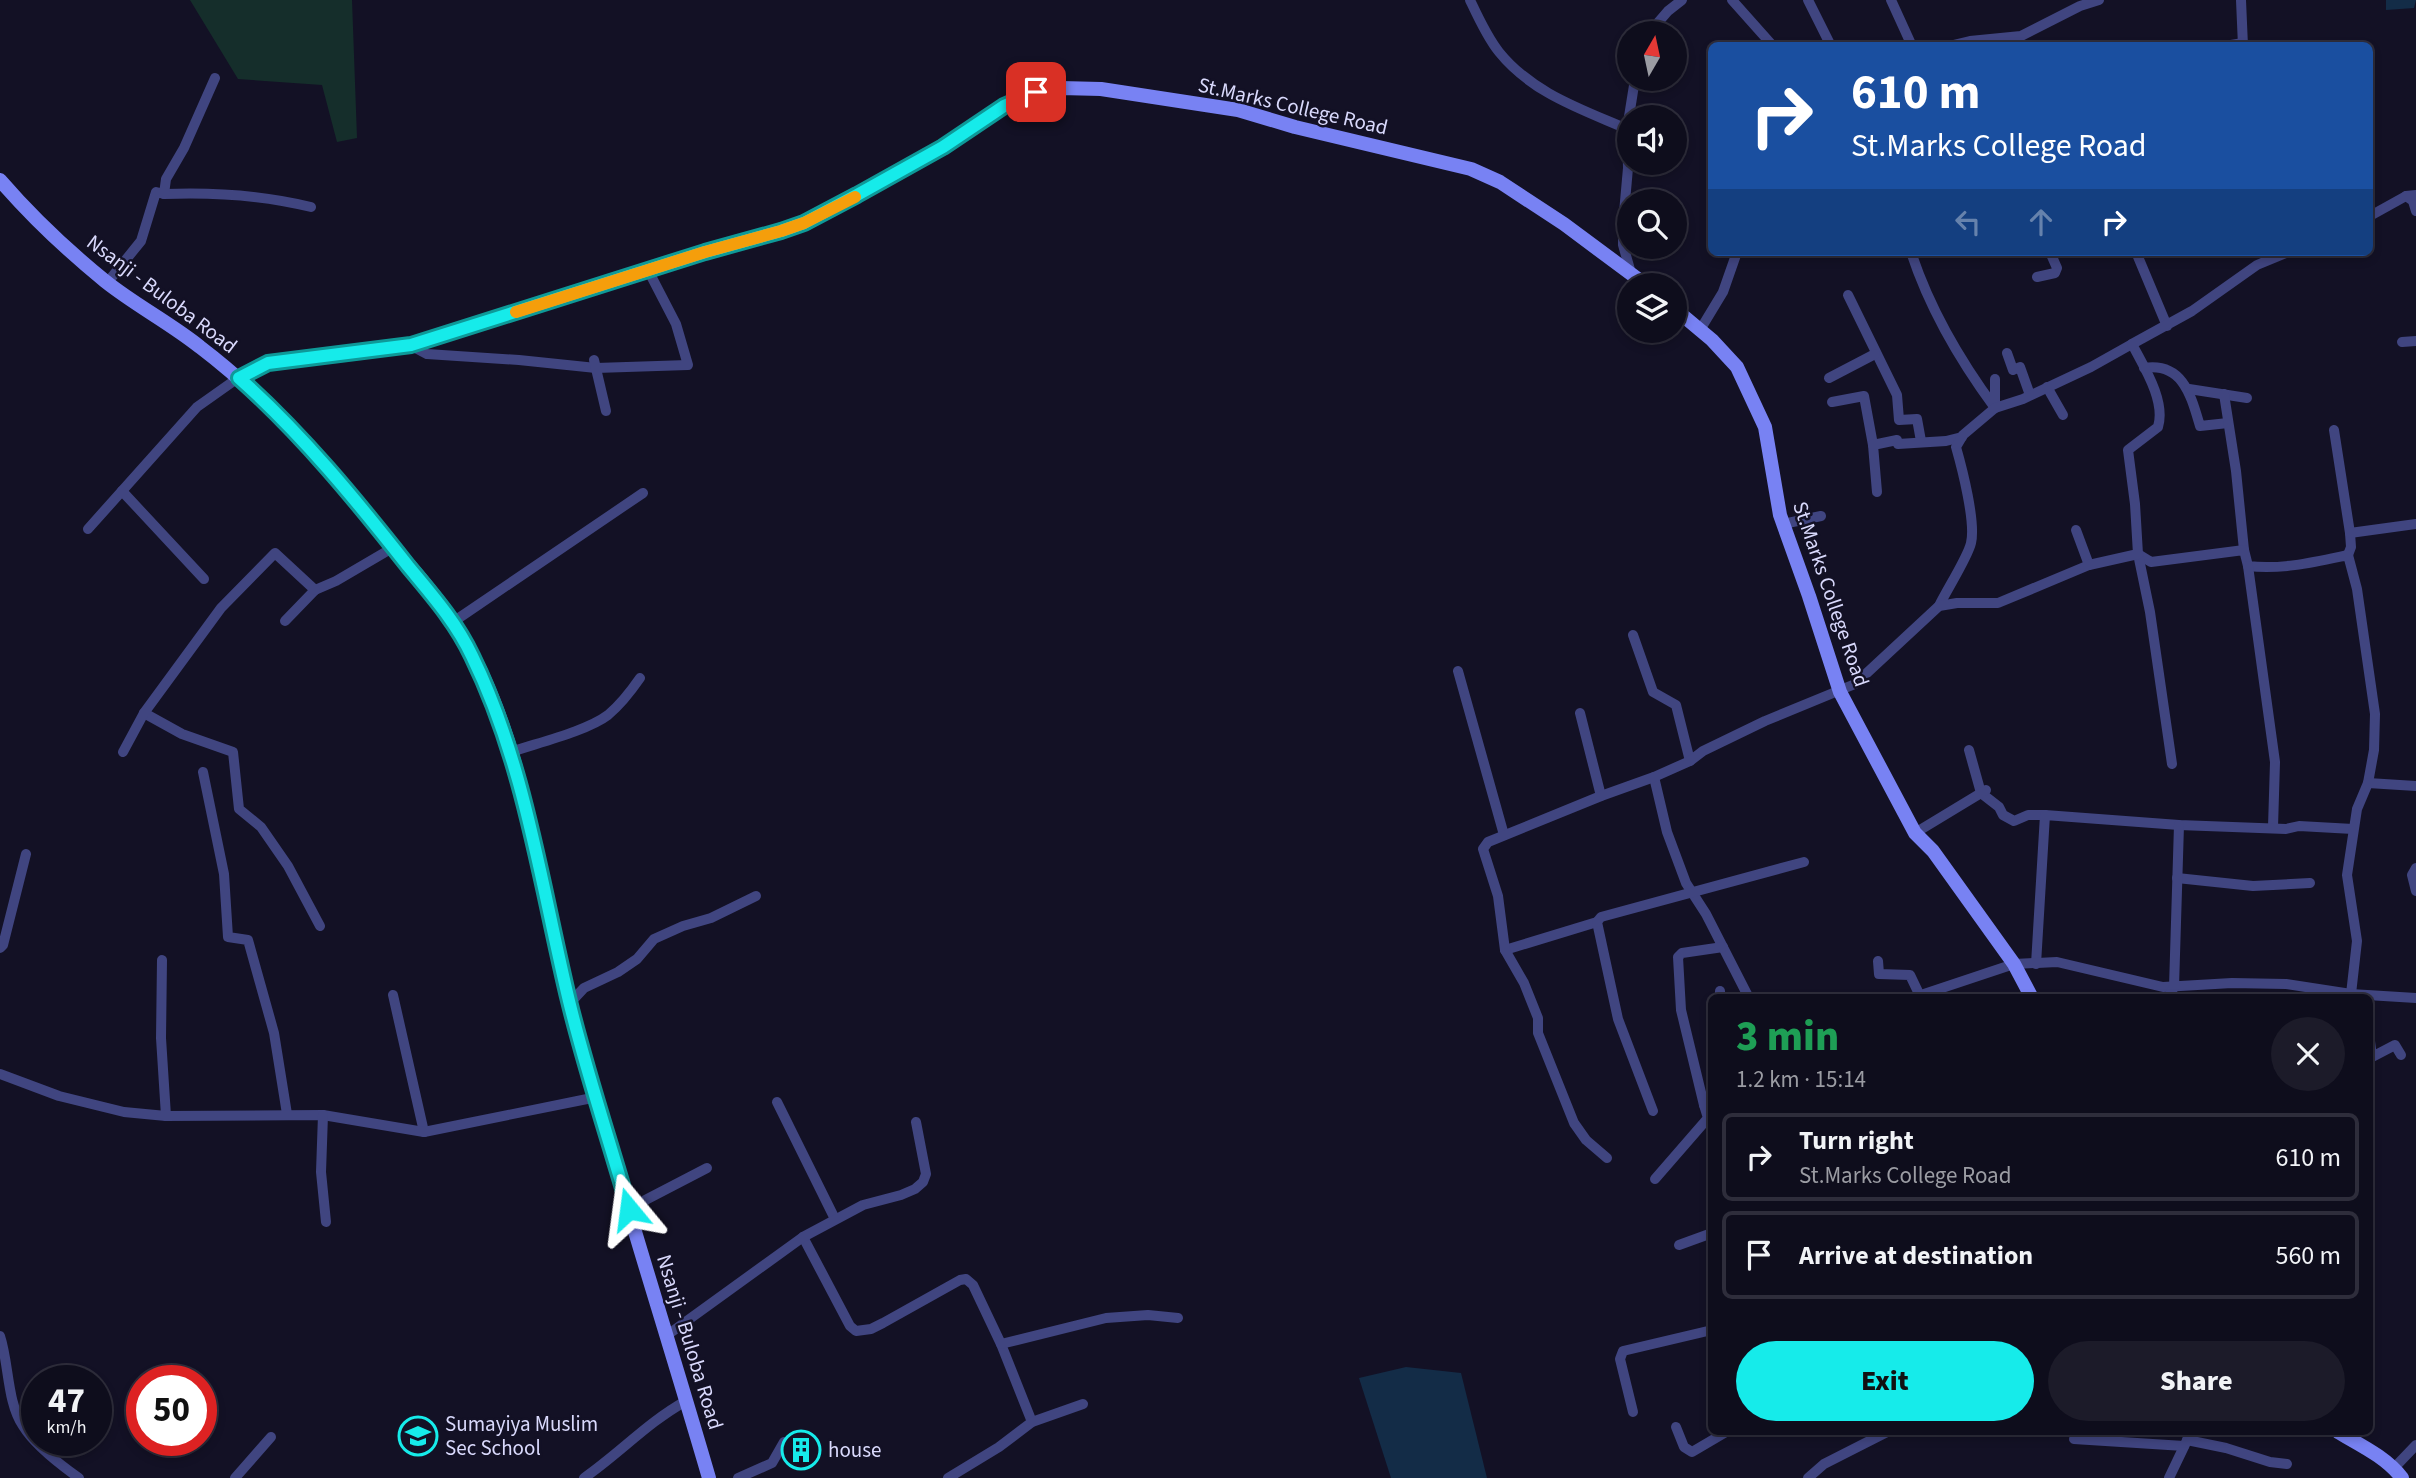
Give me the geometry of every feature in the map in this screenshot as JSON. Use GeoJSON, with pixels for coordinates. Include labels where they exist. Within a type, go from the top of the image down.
{"type":"FeatureCollection","features":[{"type":"Feature","properties":{"kind":"main road","name":"St.Marks College Road"},"geometry":{"type":"LineString","coordinates":[[239,378],[268,363],[411,345],[804,223],[943,147],[1004,106],[1036,92],[1061,88],[1101,89],[1238,110],[1295,127],[1471,169],[1522,196],[1631,273]]}},
{"type":"Feature","properties":{"kind":"main road","name":"Nsanji - Buloba Road"},"geometry":{"type":"LineString","coordinates":[[0,180],[50,234],[107,283],[198,345],[273,409],[305,442],[394,547],[453,622],[471,654],[494,704],[511,752],[570,1003],[709,1478]]}},
{"type":"Feature","properties":{"kind":"main road","name":"St.Marks College Road"},"geometry":{"type":"LineString","coordinates":[[1687,319],[1712,340],[1737,367],[1765,427],[1783,524],[1840,692],[1914,833],[1933,851],[2014,964],[2030,994]]}},
{"type":"Feature","properties":{"kind":"main road"},"geometry":{"type":"LineString","coordinates":[[2342,1435],[2398,1473]]}},
{"type":"Feature","properties":{"kind":"street"},"geometry":{"type":"LineString","coordinates":[[1470,0],[1499,51],[1534,86],[1617,124]]}},
{"type":"Feature","properties":{"kind":"street"},"geometry":{"type":"LineString","coordinates":[[1659,21],[1682,0]]}},
{"type":"Feature","properties":{"kind":"street"},"geometry":{"type":"LineString","coordinates":[[1732,0],[1769,42]]}},
{"type":"Feature","properties":{"kind":"street"},"geometry":{"type":"LineString","coordinates":[[1808,0],[1829,42]]}},
{"type":"Feature","properties":{"kind":"street"},"geometry":{"type":"LineString","coordinates":[[1891,0],[1910,42]]}},
{"type":"Feature","properties":{"kind":"street"},"geometry":{"type":"LineString","coordinates":[[1966,42],[2024,41],[2080,6],[2099,0]]}},
{"type":"Feature","properties":{"kind":"street"},"geometry":{"type":"LineString","coordinates":[[2241,0],[2243,42]]}},
{"type":"Feature","properties":{"kind":"street"},"geometry":{"type":"LineString","coordinates":[[164,194],[166,179],[184,148],[215,78]]}},
{"type":"Feature","properties":{"kind":"street"},"geometry":{"type":"LineString","coordinates":[[1628,175],[1623,245],[1631,273]]}},
{"type":"Feature","properties":{"kind":"street"},"geometry":{"type":"LineString","coordinates":[[107,283],[141,242],[156,192],[234,193],[311,207]]}},
{"type":"Feature","properties":{"kind":"street"},"geometry":{"type":"LineString","coordinates":[[2373,214],[2411,195],[2416,211]]}},
{"type":"Feature","properties":{"kind":"street"},"geometry":{"type":"LineString","coordinates":[[1700,330],[1723,292],[1736,256]]}},
{"type":"Feature","properties":{"kind":"street"},"geometry":{"type":"LineString","coordinates":[[1913,256],[1932,302],[1973,378],[1995,408]]}},
{"type":"Feature","properties":{"kind":"street"},"geometry":{"type":"LineString","coordinates":[[2037,277],[2055,273],[2057,268],[2052,256]]}},
{"type":"Feature","properties":{"kind":"street"},"geometry":{"type":"LineString","coordinates":[[2138,256],[2167,326]]}},
{"type":"Feature","properties":{"kind":"street"},"geometry":{"type":"LineString","coordinates":[[2254,256],[2257,265]]}},
{"type":"Feature","properties":{"kind":"street"},"geometry":{"type":"LineString","coordinates":[[1607,1158],[1586,1140],[1574,1123],[1538,1033],[1538,1018],[1524,983],[1505,950],[1497,896],[1483,849],[1488,842],[1654,777],[1765,721],[1855,684],[1939,606],[1971,543],[1969,503],[1956,447],[1962,437],[1995,408],[2091,367],[2167,326],[2257,265],[2278,256]]}},
{"type":"Feature","properties":{"kind":"street"},"geometry":{"type":"LineString","coordinates":[[411,345],[426,354],[595,364],[688,365],[676,324],[648,270]]}},
{"type":"Feature","properties":{"kind":"street"},"geometry":{"type":"LineString","coordinates":[[1847,295],[1897,395],[1899,420],[1917,419],[1920,441]]}},
{"type":"Feature","properties":{"kind":"street"},"geometry":{"type":"LineString","coordinates":[[2402,342],[2416,341]]}},
{"type":"Feature","properties":{"kind":"street"},"geometry":{"type":"LineString","coordinates":[[2132,344],[2157,399],[2161,415],[2158,427],[2128,450],[2138,554],[2150,612],[2172,764]]}},
{"type":"Feature","properties":{"kind":"street"},"geometry":{"type":"LineString","coordinates":[[2007,353],[2013,370],[2020,367],[2030,395]]}},
{"type":"Feature","properties":{"kind":"street"},"geometry":{"type":"LineString","coordinates":[[1829,378],[1875,354]]}},
{"type":"Feature","properties":{"kind":"street"},"geometry":{"type":"LineString","coordinates":[[595,364],[606,411]]}},
{"type":"Feature","properties":{"kind":"street"},"geometry":{"type":"LineString","coordinates":[[2144,368],[2155,366],[2174,372],[2180,382],[2189,389],[2247,398]]}},
{"type":"Feature","properties":{"kind":"street"},"geometry":{"type":"LineString","coordinates":[[88,529],[197,407],[239,378]]}},
{"type":"Feature","properties":{"kind":"street"},"geometry":{"type":"LineString","coordinates":[[1995,379],[1995,408]]}},
{"type":"Feature","properties":{"kind":"street"},"geometry":{"type":"LineString","coordinates":[[2047,387],[2063,415]]}},
{"type":"Feature","properties":{"kind":"street"},"geometry":{"type":"LineString","coordinates":[[2189,389],[2200,426],[2228,423]]}},
{"type":"Feature","properties":{"kind":"street"},"geometry":{"type":"LineString","coordinates":[[2224,394],[2275,762],[2273,827]]}},
{"type":"Feature","properties":{"kind":"street"},"geometry":{"type":"LineString","coordinates":[[1832,402],[1864,396],[1873,446],[1877,492]]}},
{"type":"Feature","properties":{"kind":"street"},"geometry":{"type":"LineString","coordinates":[[2334,430],[2350,533],[2351,547],[2348,555],[2357,589],[2375,714],[2375,741],[2368,783],[2357,809],[2347,875],[2357,941],[2358,994]]}},
{"type":"Feature","properties":{"kind":"street"},"geometry":{"type":"LineString","coordinates":[[1873,446],[1897,440],[1898,444],[1946,441],[1962,437]]}},
{"type":"Feature","properties":{"kind":"street"},"geometry":{"type":"LineString","coordinates":[[122,491],[204,579]]}},
{"type":"Feature","properties":{"kind":"street"},"geometry":{"type":"LineString","coordinates":[[453,622],[643,493]]}},
{"type":"Feature","properties":{"kind":"street"},"geometry":{"type":"LineString","coordinates":[[1783,524],[1821,516]]}},
{"type":"Feature","properties":{"kind":"street"},"geometry":{"type":"LineString","coordinates":[[2350,533],[2416,524]]}},
{"type":"Feature","properties":{"kind":"street"},"geometry":{"type":"LineString","coordinates":[[2076,530],[2090,565]]}},
{"type":"Feature","properties":{"kind":"street"},"geometry":{"type":"LineString","coordinates":[[285,621],[315,590],[336,581],[394,547]]}},
{"type":"Feature","properties":{"kind":"street"},"geometry":{"type":"LineString","coordinates":[[1939,606],[1998,603],[2090,565],[2138,554],[2151,562],[2244,550]]}},
{"type":"Feature","properties":{"kind":"street"},"geometry":{"type":"LineString","coordinates":[[123,752],[144,713],[221,608],[275,552],[315,590]]}},
{"type":"Feature","properties":{"kind":"street"},"geometry":{"type":"LineString","coordinates":[[2248,566],[2266,568],[2348,555]]}},
{"type":"Feature","properties":{"kind":"street"},"geometry":{"type":"LineString","coordinates":[[1633,635],[1653,692],[1676,705],[1690,761]]}},
{"type":"Feature","properties":{"kind":"street"},"geometry":{"type":"LineString","coordinates":[[1458,671],[1504,835]]}},
{"type":"Feature","properties":{"kind":"street"},"geometry":{"type":"LineString","coordinates":[[511,752],[586,726],[606,716],[640,678]]}},
{"type":"Feature","properties":{"kind":"street"},"geometry":{"type":"LineString","coordinates":[[144,713],[182,734],[233,752],[239,809],[261,827],[288,866],[320,926]]}},
{"type":"Feature","properties":{"kind":"street"},"geometry":{"type":"LineString","coordinates":[[1580,713],[1601,796]]}},
{"type":"Feature","properties":{"kind":"street"},"geometry":{"type":"LineString","coordinates":[[1969,750],[1984,791],[2003,815],[2014,821],[2028,815],[2045,815],[2179,825],[2353,829]]}},
{"type":"Feature","properties":{"kind":"street"},"geometry":{"type":"LineString","coordinates":[[203,772],[224,874],[228,937],[248,940],[274,1033],[287,1114]]}},
{"type":"Feature","properties":{"kind":"street"},"geometry":{"type":"LineString","coordinates":[[1654,777],[1667,832],[1686,883],[1694,892],[1747,994]]}},
{"type":"Feature","properties":{"kind":"street"},"geometry":{"type":"LineString","coordinates":[[2368,783],[2416,786]]}},
{"type":"Feature","properties":{"kind":"street"},"geometry":{"type":"LineString","coordinates":[[1914,833],[1984,791]]}},
{"type":"Feature","properties":{"kind":"street"},"geometry":{"type":"LineString","coordinates":[[2036,964],[2045,815]]}},
{"type":"Feature","properties":{"kind":"street"},"geometry":{"type":"LineString","coordinates":[[2171,992],[2179,825]]}},
{"type":"Feature","properties":{"kind":"street"},"geometry":{"type":"LineString","coordinates":[[0,948],[26,854]]}},
{"type":"Feature","properties":{"kind":"street"},"geometry":{"type":"LineString","coordinates":[[1505,950],[1597,922],[1601,917],[1804,862]]}},
{"type":"Feature","properties":{"kind":"street"},"geometry":{"type":"LineString","coordinates":[[2416,868],[2412,875],[2416,891]]}},
{"type":"Feature","properties":{"kind":"street"},"geometry":{"type":"LineString","coordinates":[[2177,878],[2253,886],[2310,883]]}},
{"type":"Feature","properties":{"kind":"street"},"geometry":{"type":"LineString","coordinates":[[570,1003],[584,988],[618,972],[637,959],[654,939],[683,926],[711,918],[756,896]]}},
{"type":"Feature","properties":{"kind":"street"},"geometry":{"type":"LineString","coordinates":[[1597,922],[1618,1019],[1653,1111]]}},
{"type":"Feature","properties":{"kind":"street"},"geometry":{"type":"LineString","coordinates":[[1655,1179],[1708,1118],[1708,1109],[1681,1010],[1678,957],[1682,953],[1723,947]]}},
{"type":"Feature","properties":{"kind":"street"},"geometry":{"type":"LineString","coordinates":[[162,960],[161,1038],[166,1116]]}},
{"type":"Feature","properties":{"kind":"street"},"geometry":{"type":"LineString","coordinates":[[1878,961],[1879,974],[1910,975],[1917,994]]}},
{"type":"Feature","properties":{"kind":"street"},"geometry":{"type":"LineString","coordinates":[[1927,994],[2014,964],[2057,962],[2171,992],[2263,983],[2346,994]]}},
{"type":"Feature","properties":{"kind":"street"},"geometry":{"type":"LineString","coordinates":[[393,995],[424,1132]]}},
{"type":"Feature","properties":{"kind":"street"},"geometry":{"type":"LineString","coordinates":[[2373,997],[2416,998]]}},
{"type":"Feature","properties":{"kind":"street"},"geometry":{"type":"LineString","coordinates":[[2373,1056],[2395,1045],[2401,1055]]}},
{"type":"Feature","properties":{"kind":"street"},"geometry":{"type":"LineString","coordinates":[[0,1074],[79,1102],[124,1112],[166,1116],[323,1115],[424,1132],[597,1097]]}},
{"type":"Feature","properties":{"kind":"street"},"geometry":{"type":"LineString","coordinates":[[777,1102],[835,1219]]}},
{"type":"Feature","properties":{"kind":"street"},"geometry":{"type":"LineString","coordinates":[[323,1115],[321,1172],[327,1222]]}},
{"type":"Feature","properties":{"kind":"street"},"geometry":{"type":"LineString","coordinates":[[666,1336],[803,1237],[863,1205],[908,1192],[923,1182],[926,1174],[925,1162],[916,1122]]}},
{"type":"Feature","properties":{"kind":"street"},"geometry":{"type":"LineString","coordinates":[[629,1209],[707,1168]]}},
{"type":"Feature","properties":{"kind":"street"},"geometry":{"type":"LineString","coordinates":[[1678,1245],[1708,1234]]}},
{"type":"Feature","properties":{"kind":"street"},"geometry":{"type":"LineString","coordinates":[[803,1237],[850,1326],[856,1331],[871,1329],[966,1279],[973,1285],[1001,1344],[1032,1422]]}},
{"type":"Feature","properties":{"kind":"street"},"geometry":{"type":"LineString","coordinates":[[1001,1344],[1106,1318],[1148,1315],[1178,1318]]}},
{"type":"Feature","properties":{"kind":"street"},"geometry":{"type":"LineString","coordinates":[[1633,1412],[1620,1359],[1623,1351],[1708,1331]]}},
{"type":"Feature","properties":{"kind":"street"},"geometry":{"type":"LineString","coordinates":[[0,1336],[22,1426],[55,1461],[79,1478]]}},
{"type":"Feature","properties":{"kind":"street"},"geometry":{"type":"LineString","coordinates":[[584,1478],[621,1451],[642,1429],[686,1401]]}},
{"type":"Feature","properties":{"kind":"street"},"geometry":{"type":"LineString","coordinates":[[948,1478],[999,1447],[1032,1422],[1083,1404]]}},
{"type":"Feature","properties":{"kind":"street"},"geometry":{"type":"LineString","coordinates":[[1676,1427],[1684,1447],[1692,1452],[1721,1435]]}},
{"type":"Feature","properties":{"kind":"street"},"geometry":{"type":"LineString","coordinates":[[1808,1478],[1824,1464],[1881,1435]]}},
{"type":"Feature","properties":{"kind":"street"},"geometry":{"type":"LineString","coordinates":[[235,1478],[271,1437]]}},
{"type":"Feature","properties":{"kind":"street"},"geometry":{"type":"LineString","coordinates":[[2074,1439],[2187,1439],[2270,1462],[2287,1464]]}},
{"type":"Feature","properties":{"kind":"street"},"geometry":{"type":"LineString","coordinates":[[2169,1478],[2187,1439]]}},
{"type":"Feature","properties":{"kind":"street"},"geometry":{"type":"LineString","coordinates":[[738,1478],[772,1463],[784,1442]]}},
{"type":"Feature","properties":{"kind":"street"},"geometry":{"type":"LineString","coordinates":[[2398,1473],[2416,1445]]}},
{"type":"Feature","properties":{"kind":"green space"},"geometry":{"type":"Polygon","coordinates":[[[190,0],[352,0],[357,138],[337,142],[322,85],[238,79],[190,0]]]}},
{"type":"Feature","properties":{"kind":"water"},"geometry":{"type":"Polygon","coordinates":[[[2386,0],[2416,0],[2414,8],[2386,10],[2386,0]]]}},
{"type":"Feature","properties":{"kind":"water"},"geometry":{"type":"Polygon","coordinates":[[[1406,1367],[1461,1373],[1487,1478],[1391,1478],[1359,1378],[1406,1367]]]}},
{"type":"Feature","properties":{"kind":"slow traffic"},"geometry":{"type":"LineString","coordinates":[[516,312],[705,252],[781,231],[804,223],[855,197]]}},
{"type":"Feature","properties":{"kind":"place","name":"Sumayiya Muslim Sec School"},"geometry":{"type":"Point","coordinates":[418,1436]}},
{"type":"Feature","properties":{"kind":"place","name":"house"},"geometry":{"type":"Point","coordinates":[801,1450]}},
{"type":"Feature","properties":{"kind":"route"},"geometry":{"type":"LineString","coordinates":[[629,1209],[570,1003],[511,752],[494,704],[471,654],[453,622],[394,547],[305,442],[239,378],[268,363],[411,345],[804,223],[943,147],[1004,106],[1036,92]]}}]}
